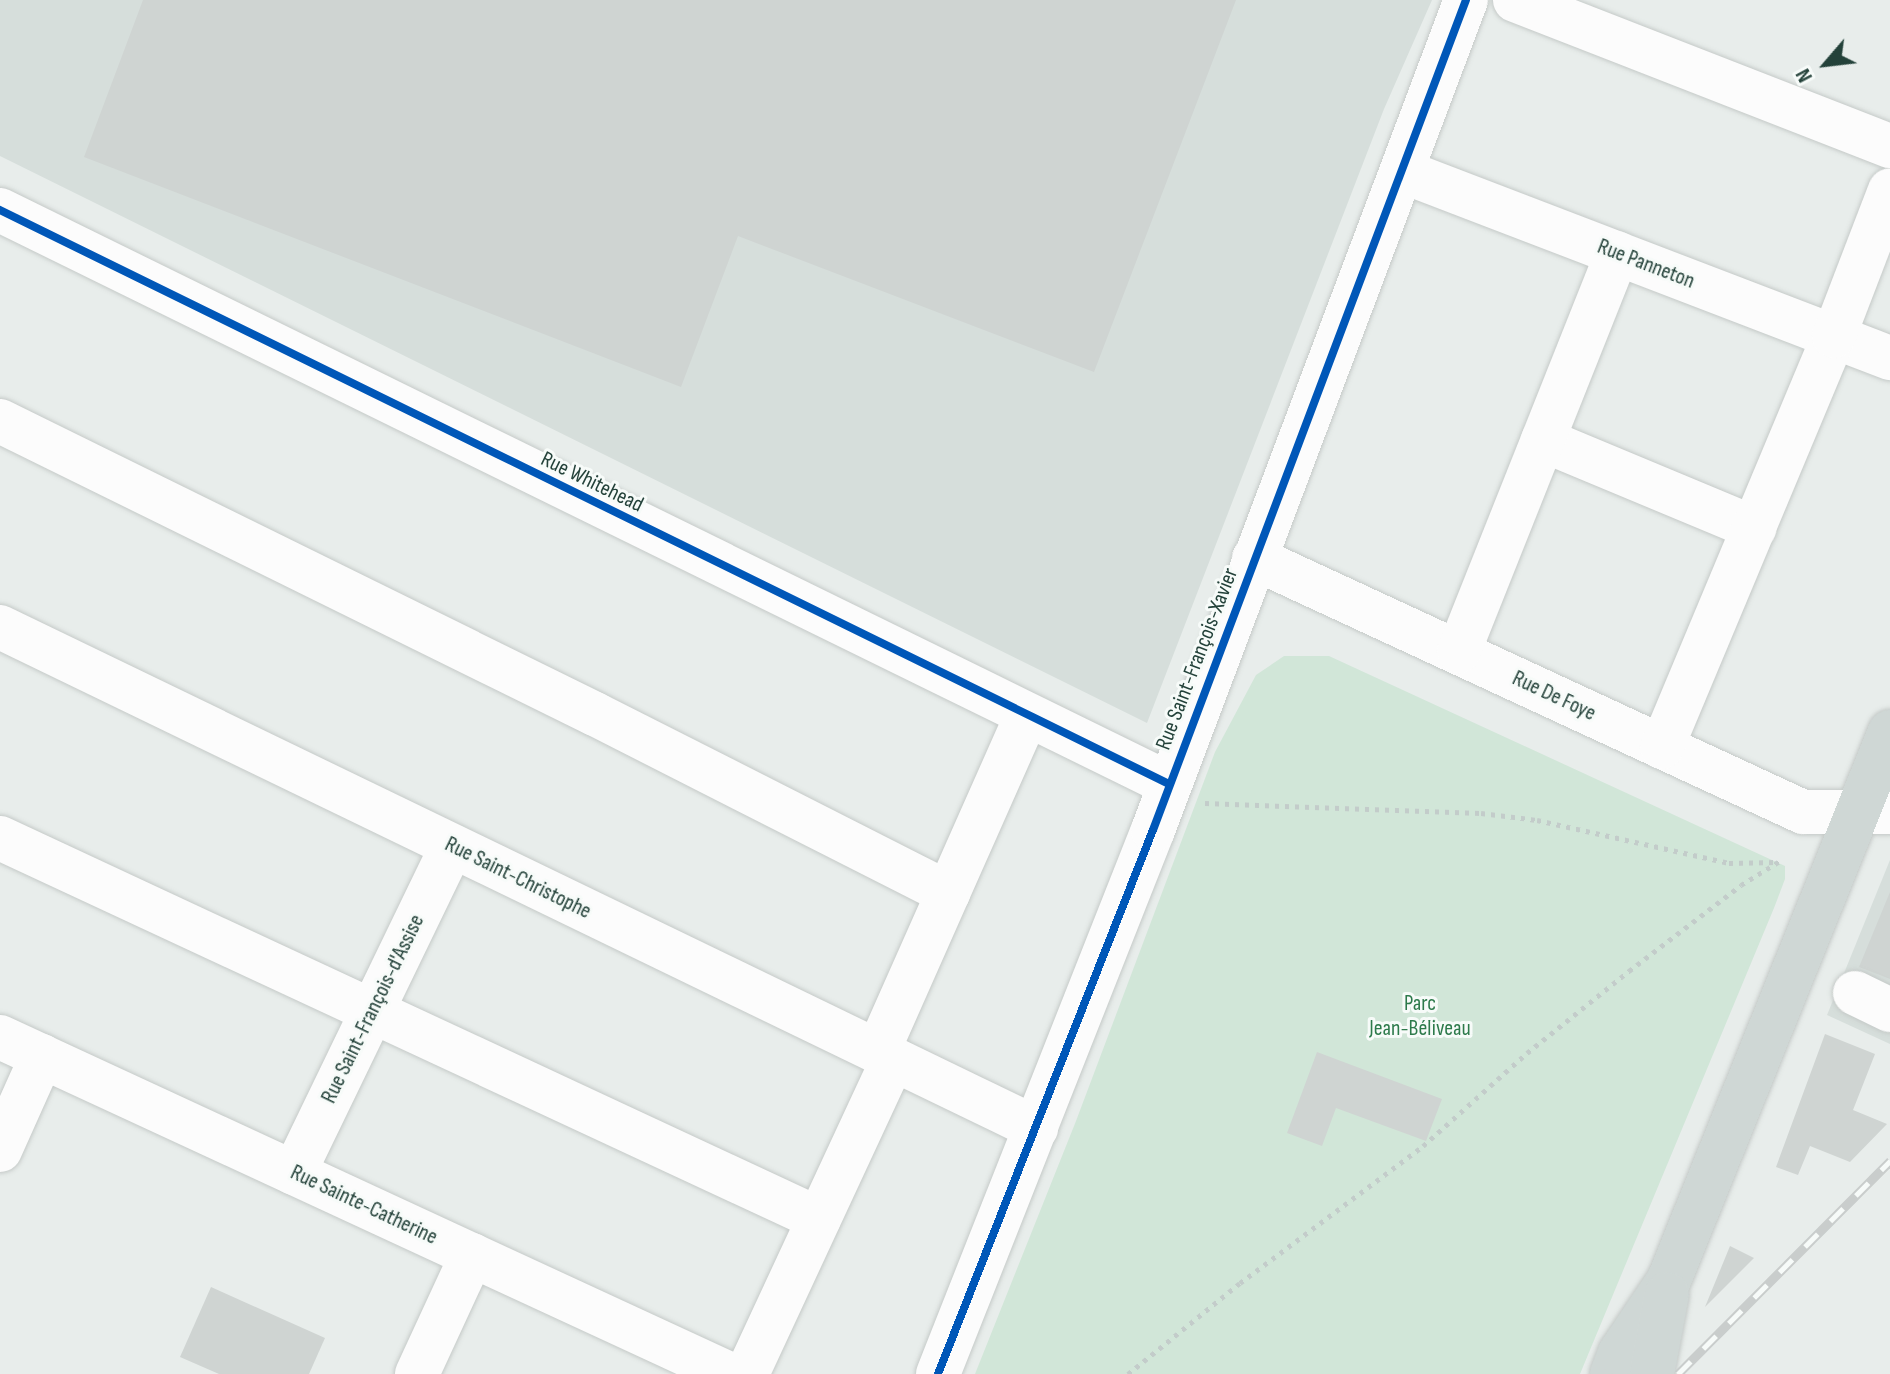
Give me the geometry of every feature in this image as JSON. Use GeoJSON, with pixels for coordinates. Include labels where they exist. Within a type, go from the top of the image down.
{"type":"FeatureCollection","features":[{"type":"Feature","properties":{"kind":"main road"},"geometry":{"type":"LineString","coordinates":[[1612,1374],[1620,1353],[1669,1280],[1874,812],[1890,732]]}},
{"type":"Feature","properties":{"kind":"main road"},"geometry":{"type":"LineString","coordinates":[[1652,1374],[1669,1280]]}},
{"type":"Feature","properties":{"kind":"street","name":"Rue Saint-François-Xavier"},"geometry":{"type":"LineString","coordinates":[[938,1374],[1036,1128],[1183,793],[1254,558],[1466,0]]}},
{"type":"Feature","properties":{"kind":"street"},"geometry":{"type":"LineString","coordinates":[[1515,0],[1890,146]]}},
{"type":"Feature","properties":{"kind":"street","name":"Rue Panneton"},"geometry":{"type":"LineString","coordinates":[[1402,171],[1890,358]]}},
{"type":"Feature","properties":{"kind":"street"},"geometry":{"type":"LineString","coordinates":[[1662,747],[1834,336],[1890,190]]}},
{"type":"Feature","properties":{"kind":"street","name":"Rue Whitehead"},"geometry":{"type":"LineString","coordinates":[[0,210],[1183,793]]}},
{"type":"Feature","properties":{"kind":"street"},"geometry":{"type":"LineString","coordinates":[[1459,651],[1617,253]]}},
{"type":"Feature","properties":{"kind":"street"},"geometry":{"type":"LineString","coordinates":[[0,421],[595,714],[948,893]]}},
{"type":"Feature","properties":{"kind":"street"},"geometry":{"type":"LineString","coordinates":[[1543,440],[1754,528]]}},
{"type":"Feature","properties":{"kind":"street","name":"Rue De Foye"},"geometry":{"type":"LineString","coordinates":[[1254,558],[1803,812],[1874,812]]}},
{"type":"Feature","properties":{"kind":"street","name":"Rue Saint-Christophe"},"geometry":{"type":"LineString","coordinates":[[0,627],[1036,1128]]}},
{"type":"Feature","properties":{"kind":"street"},"geometry":{"type":"LineString","coordinates":[[747,1374],[819,1219],[948,893],[1026,717]]}},
{"type":"Feature","properties":{"kind":"street"},"geometry":{"type":"LineString","coordinates":[[0,838],[819,1219]]}},
{"type":"Feature","properties":{"kind":"street","name":"Rue Saint-François-d'Assise"},"geometry":{"type":"LineString","coordinates":[[294,1173],[452,846]]}},
{"type":"Feature","properties":{"kind":"street","name":"Rue Sainte-Catherine"},"geometry":{"type":"LineString","coordinates":[[0,1037],[472,1255],[709,1370]]}},
{"type":"Feature","properties":{"kind":"street"},"geometry":{"type":"LineString","coordinates":[[0,1150],[42,1056]]}},
{"type":"Feature","properties":{"kind":"street"},"geometry":{"type":"LineString","coordinates":[[417,1374],[472,1255]]}},
{"type":"Feature","properties":{"kind":"path"},"geometry":{"type":"LineString","coordinates":[[1128,1374],[1230,1291],[1423,1146],[1527,1053],[1629,971],[1741,885],[1780,861],[1729,863],[1537,820],[1481,813],[1183,793]]}},
{"type":"Feature","properties":{"kind":"shaded area"},"geometry":{"type":"Polygon","coordinates":[[[0,0],[1432,0],[1384,109],[1147,723],[0,156],[0,0]]]}},
{"type":"Feature","properties":{"kind":"shaded area"},"geometry":{"type":"Polygon","coordinates":[[[1890,860],[1890,1044],[1827,1015],[1890,860]]]}},
{"type":"Feature","properties":{"kind":"green space","name":"Parc Jean-Béliveau"},"geometry":{"type":"Polygon","coordinates":[[[1284,656],[1329,656],[1785,866],[1785,879],[1774,908],[1580,1374],[975,1374],[1076,1121],[1215,752],[1256,675],[1284,656]]]}},
{"type":"Feature","properties":{"kind":"building"},"geometry":{"type":"Polygon","coordinates":[[[143,0],[1236,0],[1094,372],[738,236],[681,387],[84,157],[143,0]]]}},
{"type":"Feature","properties":{"kind":"building"},"geometry":{"type":"Polygon","coordinates":[[[1890,892],[1890,979],[1859,967],[1890,892]]]}},
{"type":"Feature","properties":{"kind":"building"},"geometry":{"type":"Polygon","coordinates":[[[1825,1034],[1875,1054],[1853,1110],[1887,1124],[1850,1162],[1810,1146],[1798,1175],[1776,1167],[1825,1034]]]}},
{"type":"Feature","properties":{"kind":"building"},"geometry":{"type":"Polygon","coordinates":[[[1317,1052],[1442,1099],[1426,1141],[1336,1108],[1322,1146],[1287,1133],[1317,1052]]]}},
{"type":"Feature","properties":{"kind":"building"},"geometry":{"type":"Polygon","coordinates":[[[1730,1246],[1754,1258],[1705,1307],[1730,1246]]]}},
{"type":"Feature","properties":{"kind":"building"},"geometry":{"type":"Polygon","coordinates":[[[211,1287],[325,1338],[309,1374],[219,1374],[180,1357],[211,1287]]]}},
{"type":"Feature","properties":{"kind":"railway"},"geometry":{"type":"LineString","coordinates":[[1678,1374],[1890,1161]]}},
{"type":"Feature","properties":{"kind":"cycle path"},"geometry":{"type":"LineString","coordinates":[[938,1374],[1153,830],[1466,0]]}},
{"type":"Feature","properties":{"kind":"cycle path"},"geometry":{"type":"LineString","coordinates":[[0,210],[1169,784]]}}]}
